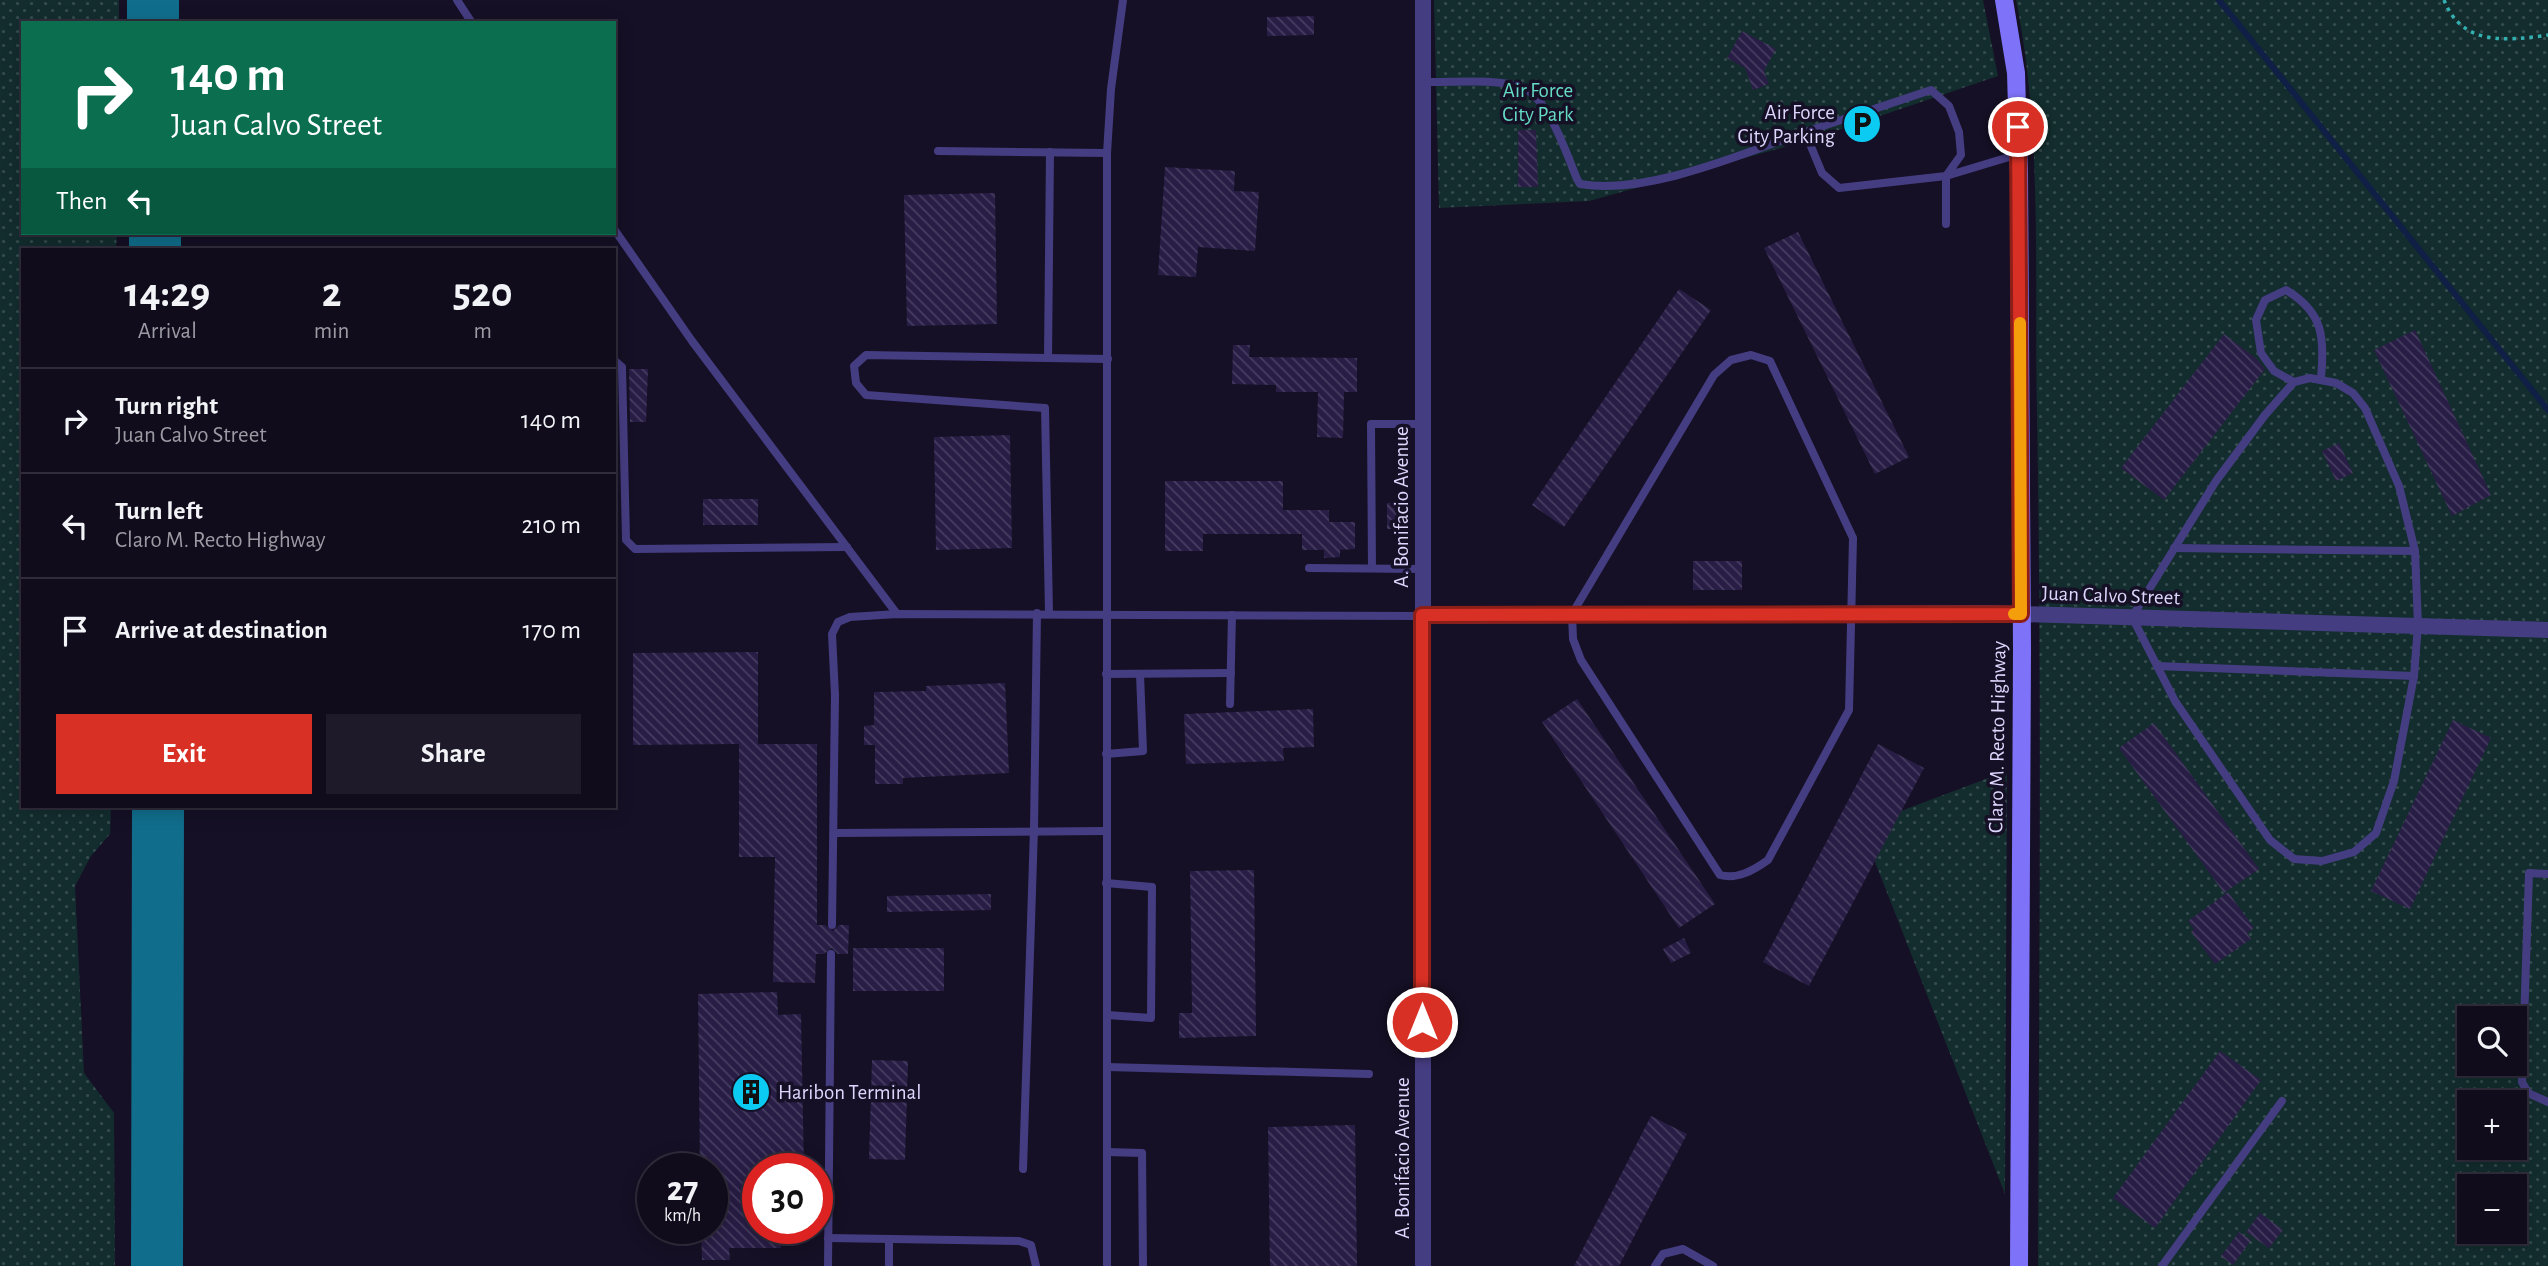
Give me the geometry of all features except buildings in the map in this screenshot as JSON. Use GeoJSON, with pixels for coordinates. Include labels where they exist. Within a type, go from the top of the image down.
{"type":"FeatureCollection","features":[{"type":"Feature","properties":{"kind":"main road","name":"Claro M. Recto Highway"},"geometry":{"type":"LineString","coordinates":[[2004,0],[2016,73],[2019,154],[2019,1266]]}},
{"type":"Feature","properties":{"kind":"street","name":"A. Bonifacio Avenue"},"geometry":{"type":"LineString","coordinates":[[1423,0],[1423,1266]]}},
{"type":"Feature","properties":{"kind":"street","name":"Juan Calvo Street"},"geometry":{"type":"LineString","coordinates":[[1422,615],[2021,614],[2548,630]]}},
{"type":"Feature","properties":{"kind":"lane"},"geometry":{"type":"LineString","coordinates":[[457,0],[471,21]]}},
{"type":"Feature","properties":{"kind":"lane"},"geometry":{"type":"LineString","coordinates":[[1107,1266],[1107,153],[1111,89],[1123,0]]}},
{"type":"Feature","properties":{"kind":"lane"},"geometry":{"type":"LineString","coordinates":[[1423,82],[1498,84],[1524,88],[1542,104],[1580,184],[1600,187],[1624,187],[1686,171],[1931,90],[1949,106],[1959,132],[1961,155],[1946,176],[1946,224]]}},
{"type":"Feature","properties":{"kind":"lane"},"geometry":{"type":"LineString","coordinates":[[1805,132],[1822,173],[1839,188],[1946,176],[2019,154]]}},
{"type":"Feature","properties":{"kind":"lane"},"geometry":{"type":"LineString","coordinates":[[938,151],[1107,153]]}},
{"type":"Feature","properties":{"kind":"lane"},"geometry":{"type":"LineString","coordinates":[[1048,358],[1050,152]]}},
{"type":"Feature","properties":{"kind":"lane"},"geometry":{"type":"LineString","coordinates":[[616,232],[692,341],[897,614]]}},
{"type":"Feature","properties":{"kind":"lane"},"geometry":{"type":"LineString","coordinates":[[2294,382],[2216,481],[2133,617],[2175,701],[2270,840],[2294,859],[2322,861],[2354,852],[2376,833],[2394,781],[2414,676],[2417,625],[2415,551],[2399,486],[2365,408],[2353,393],[2321,378],[2294,382],[2274,371],[2261,354],[2256,320],[2265,300],[2286,290],[2313,310],[2320,325],[2323,356],[2321,378]]}},
{"type":"Feature","properties":{"kind":"lane"},"geometry":{"type":"LineString","coordinates":[[1049,613],[1045,408],[866,395],[856,383],[854,366],[866,355],[1108,359]]}},
{"type":"Feature","properties":{"kind":"lane"},"geometry":{"type":"LineString","coordinates":[[1751,355],[1770,361],[1853,538],[1849,710],[1768,860],[1755,869],[1727,877],[1720,875],[1581,660],[1573,639],[1572,614],[1714,375],[1731,360],[1751,355]]}},
{"type":"Feature","properties":{"kind":"lane"},"geometry":{"type":"LineString","coordinates":[[616,362],[622,367],[626,540],[635,549],[847,547]]}},
{"type":"Feature","properties":{"kind":"lane"},"geometry":{"type":"LineString","coordinates":[[1372,568],[1371,424],[1422,424]]}},
{"type":"Feature","properties":{"kind":"lane"},"geometry":{"type":"LineString","coordinates":[[2174,548],[2415,551]]}},
{"type":"Feature","properties":{"kind":"lane"},"geometry":{"type":"LineString","coordinates":[[1309,568],[1422,569]]}},
{"type":"Feature","properties":{"kind":"lane"},"geometry":{"type":"LineString","coordinates":[[1023,1169],[1034,829],[1037,613]]}},
{"type":"Feature","properties":{"kind":"lane"},"geometry":{"type":"LineString","coordinates":[[832,925],[835,695],[832,634],[838,622],[850,617],[897,614],[1422,615]]}},
{"type":"Feature","properties":{"kind":"lane"},"geometry":{"type":"LineString","coordinates":[[1230,704],[1232,615]]}},
{"type":"Feature","properties":{"kind":"lane"},"geometry":{"type":"LineString","coordinates":[[2157,666],[2414,676]]}},
{"type":"Feature","properties":{"kind":"lane"},"geometry":{"type":"LineString","coordinates":[[1106,674],[1231,673]]}},
{"type":"Feature","properties":{"kind":"lane"},"geometry":{"type":"LineString","coordinates":[[1106,754],[1143,751],[1140,674]]}},
{"type":"Feature","properties":{"kind":"lane"},"geometry":{"type":"LineString","coordinates":[[834,833],[1034,829],[1106,831]]}},
{"type":"Feature","properties":{"kind":"lane"},"geometry":{"type":"LineString","coordinates":[[2548,874],[2529,873],[2522,1082],[2528,1093],[2548,1102]]}},
{"type":"Feature","properties":{"kind":"lane"},"geometry":{"type":"LineString","coordinates":[[1106,883],[1152,887],[1151,1018],[1107,1016]]}},
{"type":"Feature","properties":{"kind":"lane"},"geometry":{"type":"LineString","coordinates":[[829,1153],[831,954]]}},
{"type":"Feature","properties":{"kind":"lane"},"geometry":{"type":"LineString","coordinates":[[1107,1067],[1369,1074]]}},
{"type":"Feature","properties":{"kind":"lane"},"geometry":{"type":"LineString","coordinates":[[2162,1266],[2282,1101]]}},
{"type":"Feature","properties":{"kind":"lane"},"geometry":{"type":"LineString","coordinates":[[1107,1152],[1142,1153],[1143,1266]]}},
{"type":"Feature","properties":{"kind":"lane"},"geometry":{"type":"LineString","coordinates":[[833,1238],[1019,1241],[1031,1245],[1036,1266]]}},
{"type":"Feature","properties":{"kind":"lane"},"geometry":{"type":"LineString","coordinates":[[889,1240],[889,1266]]}},
{"type":"Feature","properties":{"kind":"lane"},"geometry":{"type":"LineString","coordinates":[[828,1244],[828,1266]]}},
{"type":"Feature","properties":{"kind":"lane"},"geometry":{"type":"LineString","coordinates":[[1655,1266],[1663,1254],[1683,1250],[1713,1266]]}},
{"type":"Feature","properties":{"kind":"path"},"geometry":{"type":"LineString","coordinates":[[2444,0],[2450,15],[2464,29],[2483,37],[2518,39],[2548,35]]}},
{"type":"Feature","properties":{"kind":"green space"},"geometry":{"type":"Polygon","coordinates":[[[0,0],[119,0],[119,21],[21,21],[21,235],[117,235],[116,248],[21,248],[21,808],[111,808],[110,834],[91,856],[75,886],[84,1073],[114,1113],[115,1266],[0,1266],[0,0]]]}},
{"type":"Feature","properties":{"kind":"green space","name":"Air Force City Park"},"geometry":{"type":"Polygon","coordinates":[[[1434,0],[1983,0],[1998,76],[1806,141],[1589,201],[1439,208],[1434,0]]]}},
{"type":"Feature","properties":{"kind":"green space"},"geometry":{"type":"Polygon","coordinates":[[[2016,0],[2548,0],[2548,1266],[2038,1266],[2039,520],[2036,205],[2030,101],[2016,0]]]}},
{"type":"Feature","properties":{"kind":"green space"},"geometry":{"type":"Polygon","coordinates":[[[2007,771],[2005,1194],[1861,826],[2007,771]]]}},
{"type":"Feature","properties":{"kind":"waterway"},"geometry":{"type":"LineString","coordinates":[[2219,0],[2548,410]]}},
{"type":"Feature","properties":{"kind":"taxiway"},"geometry":{"type":"LineString","coordinates":[[153,0],[153,21]]}},
{"type":"Feature","properties":{"kind":"taxiway"},"geometry":{"type":"LineString","coordinates":[[155,235],[155,248]]}},
{"type":"Feature","properties":{"kind":"taxiway"},"geometry":{"type":"LineString","coordinates":[[157,1266],[158,808]]}},
{"type":"Feature","properties":{"kind":"slow traffic"},"geometry":{"type":"LineString","coordinates":[[2014,614],[2021,614],[2020,323]]}},
{"type":"Feature","properties":{"kind":"place","name":"Air Force City Parking"},"geometry":{"type":"Point","coordinates":[1862,124]}},
{"type":"Feature","properties":{"kind":"place","name":"Haribon Terminal"},"geometry":{"type":"Point","coordinates":[751,1092]}},
{"type":"Feature","properties":{"kind":"route"},"geometry":{"type":"LineString","coordinates":[[1422,1022],[1422,615],[2021,614],[2018,127]]}}]}
